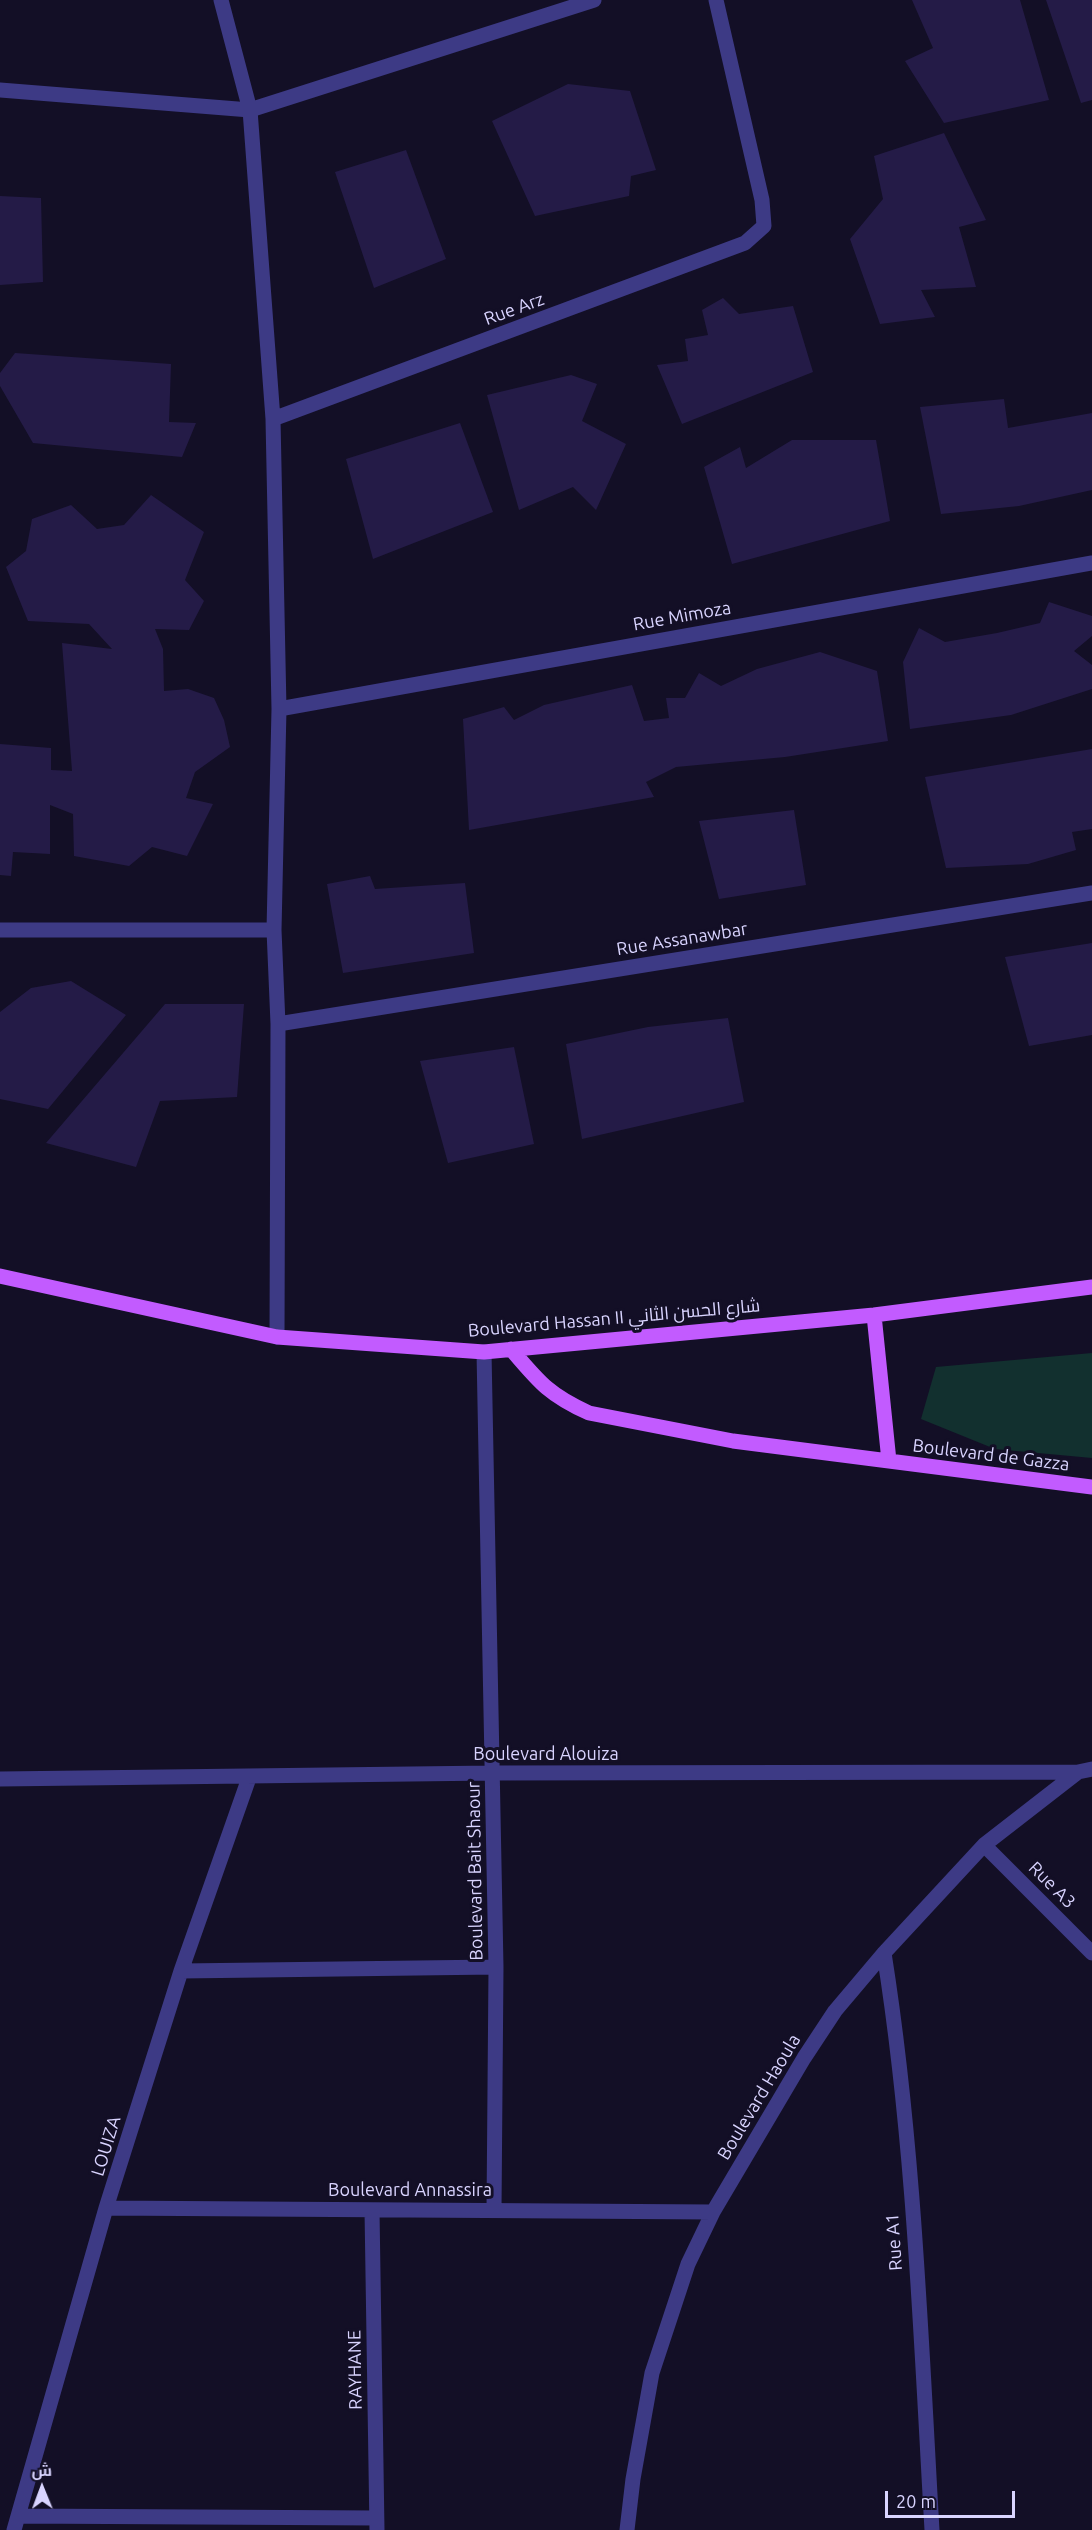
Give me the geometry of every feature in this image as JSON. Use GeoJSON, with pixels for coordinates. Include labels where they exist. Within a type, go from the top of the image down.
{"type":"FeatureCollection","features":[{"type":"Feature","properties":{"kind":"main road","name":"Boulevard Hassan II شارع الحسن الثاني"},"geometry":{"type":"LineString","coordinates":[[0,1276],[277,1337],[484,1352],[874,1315],[1092,1287]]}},
{"type":"Feature","properties":{"kind":"main road","name":"Boulevard de Gazza"},"geometry":{"type":"LineString","coordinates":[[874,1315],[889,1461],[1092,1487]]}},
{"type":"Feature","properties":{"kind":"main road"},"geometry":{"type":"LineString","coordinates":[[511,1349],[544,1388],[567,1403],[589,1413],[733,1441],[889,1461]]}},
{"type":"Feature","properties":{"kind":"street"},"geometry":{"type":"LineString","coordinates":[[221,0],[250,110],[273,419],[279,709],[274,930],[278,1024],[277,1337]]}},
{"type":"Feature","properties":{"kind":"street"},"geometry":{"type":"LineString","coordinates":[[0,90],[250,110],[594,0]]}},
{"type":"Feature","properties":{"kind":"street","name":"Rue Arz"},"geometry":{"type":"LineString","coordinates":[[273,419],[745,243],[764,226],[762,200],[716,0]]}},
{"type":"Feature","properties":{"kind":"street","name":"Rue Mimoza"},"geometry":{"type":"LineString","coordinates":[[279,709],[1092,563]]}},
{"type":"Feature","properties":{"kind":"street","name":"Rue Assanawbar"},"geometry":{"type":"LineString","coordinates":[[278,1024],[1092,893]]}},
{"type":"Feature","properties":{"kind":"street"},"geometry":{"type":"LineString","coordinates":[[0,930],[274,930]]}},
{"type":"Feature","properties":{"kind":"street","name":"Boulevard Bait Shaour"},"geometry":{"type":"LineString","coordinates":[[484,1352],[496,1967],[494,2210]]}},
{"type":"Feature","properties":{"kind":"street","name":"Boulevard Alouiza"},"geometry":{"type":"LineString","coordinates":[[0,1779],[249,1778],[493,1773],[1085,1771]]}},
{"type":"Feature","properties":{"kind":"street","name":"Boulevard Haoula"},"geometry":{"type":"LineString","coordinates":[[627,2530],[633,2479],[652,2373],[687,2264],[713,2212],[804,2058],[836,2011],[884,1953],[984,1845],[1085,1771]]}},
{"type":"Feature","properties":{"kind":"street","name":"LOUIZA"},"geometry":{"type":"LineString","coordinates":[[16,2523],[106,2208],[182,1971],[249,1778]]}},
{"type":"Feature","properties":{"kind":"street","name":"Rue A3"},"geometry":{"type":"LineString","coordinates":[[984,1845],[1092,1953]]}},
{"type":"Feature","properties":{"kind":"street","name":"Rue A1"},"geometry":{"type":"LineString","coordinates":[[884,1953],[898,2046],[922,2354],[932,2530]]}},
{"type":"Feature","properties":{"kind":"street"},"geometry":{"type":"LineString","coordinates":[[182,1971],[496,1967]]}},
{"type":"Feature","properties":{"kind":"street","name":"Boulevard Annassira"},"geometry":{"type":"LineString","coordinates":[[106,2208],[713,2212]]}},
{"type":"Feature","properties":{"kind":"street","name":"RAYHANE"},"geometry":{"type":"LineString","coordinates":[[372,2210],[376,2524]]}},
{"type":"Feature","properties":{"kind":"street"},"geometry":{"type":"LineString","coordinates":[[16,2523],[376,2524]]}},
{"type":"Feature","properties":{"kind":"green space"},"geometry":{"type":"Polygon","coordinates":[[[1092,1353],[1092,1458],[995,1449],[921,1419],[936,1367],[1092,1353]]]}},
{"type":"Feature","properties":{"kind":"building"},"geometry":{"type":"Polygon","coordinates":[[[912,0],[1020,0],[1049,100],[944,123],[905,61],[933,48],[912,0]]]}},
{"type":"Feature","properties":{"kind":"building"},"geometry":{"type":"Polygon","coordinates":[[[1046,0],[1092,0],[1092,100],[1081,103],[1046,0]]]}},
{"type":"Feature","properties":{"kind":"building"},"geometry":{"type":"Polygon","coordinates":[[[568,84],[630,91],[656,170],[631,176],[629,196],[535,216],[492,121],[568,84]]]}},
{"type":"Feature","properties":{"kind":"building"},"geometry":{"type":"Polygon","coordinates":[[[944,133],[986,220],[959,227],[976,287],[921,290],[935,317],[880,324],[850,239],[883,199],[874,156],[944,133]]]}},
{"type":"Feature","properties":{"kind":"building"},"geometry":{"type":"Polygon","coordinates":[[[406,150],[446,259],[374,288],[335,172],[406,150]]]}},
{"type":"Feature","properties":{"kind":"building"},"geometry":{"type":"Polygon","coordinates":[[[0,196],[41,198],[43,282],[0,285],[0,196]]]}},
{"type":"Feature","properties":{"kind":"building"},"geometry":{"type":"Polygon","coordinates":[[[723,298],[739,314],[793,306],[813,372],[682,424],[657,365],[688,361],[685,339],[708,335],[702,310],[723,298]]]}},
{"type":"Feature","properties":{"kind":"building"},"geometry":{"type":"Polygon","coordinates":[[[15,353],[171,364],[169,422],[196,423],[182,457],[33,443],[0,386],[0,373],[15,353]]]}},
{"type":"Feature","properties":{"kind":"building"},"geometry":{"type":"Polygon","coordinates":[[[571,375],[597,384],[582,421],[626,444],[596,510],[573,487],[519,510],[487,395],[571,375]]]}},
{"type":"Feature","properties":{"kind":"building"},"geometry":{"type":"Polygon","coordinates":[[[1004,399],[1008,428],[1092,413],[1092,490],[1019,506],[941,514],[920,407],[1004,399]]]}},
{"type":"Feature","properties":{"kind":"building"},"geometry":{"type":"Polygon","coordinates":[[[460,423],[493,512],[373,559],[346,459],[460,423]]]}},
{"type":"Feature","properties":{"kind":"building"},"geometry":{"type":"Polygon","coordinates":[[[792,440],[876,440],[890,521],[732,564],[704,467],[740,447],[746,468],[792,440]]]}},
{"type":"Feature","properties":{"kind":"building"},"geometry":{"type":"Polygon","coordinates":[[[151,495],[204,532],[185,580],[204,601],[189,630],[155,629],[163,649],[164,691],[188,689],[214,698],[224,720],[230,747],[195,772],[186,798],[213,804],[187,856],[152,847],[129,866],[74,856],[73,814],[50,805],[50,854],[13,852],[11,876],[0,875],[0,744],[51,748],[51,770],[72,771],[62,643],[112,649],[89,624],[28,621],[6,567],[26,551],[32,519],[71,505],[97,529],[124,525],[151,495]]]}},
{"type":"Feature","properties":{"kind":"building"},"geometry":{"type":"Polygon","coordinates":[[[1049,602],[1092,616],[1092,636],[1074,651],[1092,665],[1092,689],[1011,715],[910,729],[903,662],[919,628],[945,642],[997,633],[1040,623],[1049,602]]]}},
{"type":"Feature","properties":{"kind":"building"},"geometry":{"type":"Polygon","coordinates":[[[820,652],[877,671],[888,741],[785,757],[676,767],[646,782],[654,797],[469,830],[463,719],[504,707],[514,720],[544,705],[632,685],[644,721],[669,718],[666,698],[685,698],[699,673],[721,686],[757,669],[820,652]]]}},
{"type":"Feature","properties":{"kind":"building"},"geometry":{"type":"Polygon","coordinates":[[[1092,749],[1092,829],[1072,832],[1076,850],[1028,864],[946,868],[925,777],[1092,749]]]}},
{"type":"Feature","properties":{"kind":"building"},"geometry":{"type":"Polygon","coordinates":[[[794,810],[806,885],[719,899],[699,821],[794,810]]]}},
{"type":"Feature","properties":{"kind":"building"},"geometry":{"type":"Polygon","coordinates":[[[370,876],[375,889],[465,883],[474,953],[343,973],[327,884],[370,876]]]}},
{"type":"Feature","properties":{"kind":"building"},"geometry":{"type":"Polygon","coordinates":[[[1092,943],[1092,1035],[1029,1046],[1005,957],[1092,943]]]}},
{"type":"Feature","properties":{"kind":"building"},"geometry":{"type":"Polygon","coordinates":[[[71,981],[126,1015],[48,1109],[0,1099],[0,1012],[31,988],[71,981]]]}},
{"type":"Feature","properties":{"kind":"building"},"geometry":{"type":"Polygon","coordinates":[[[165,1004],[244,1004],[237,1097],[160,1101],[136,1167],[46,1143],[165,1004]]]}},
{"type":"Feature","properties":{"kind":"building"},"geometry":{"type":"Polygon","coordinates":[[[728,1018],[744,1102],[582,1139],[566,1044],[648,1027],[728,1018]]]}},
{"type":"Feature","properties":{"kind":"building"},"geometry":{"type":"Polygon","coordinates":[[[514,1047],[534,1144],[448,1163],[420,1061],[514,1047]]]}}]}
